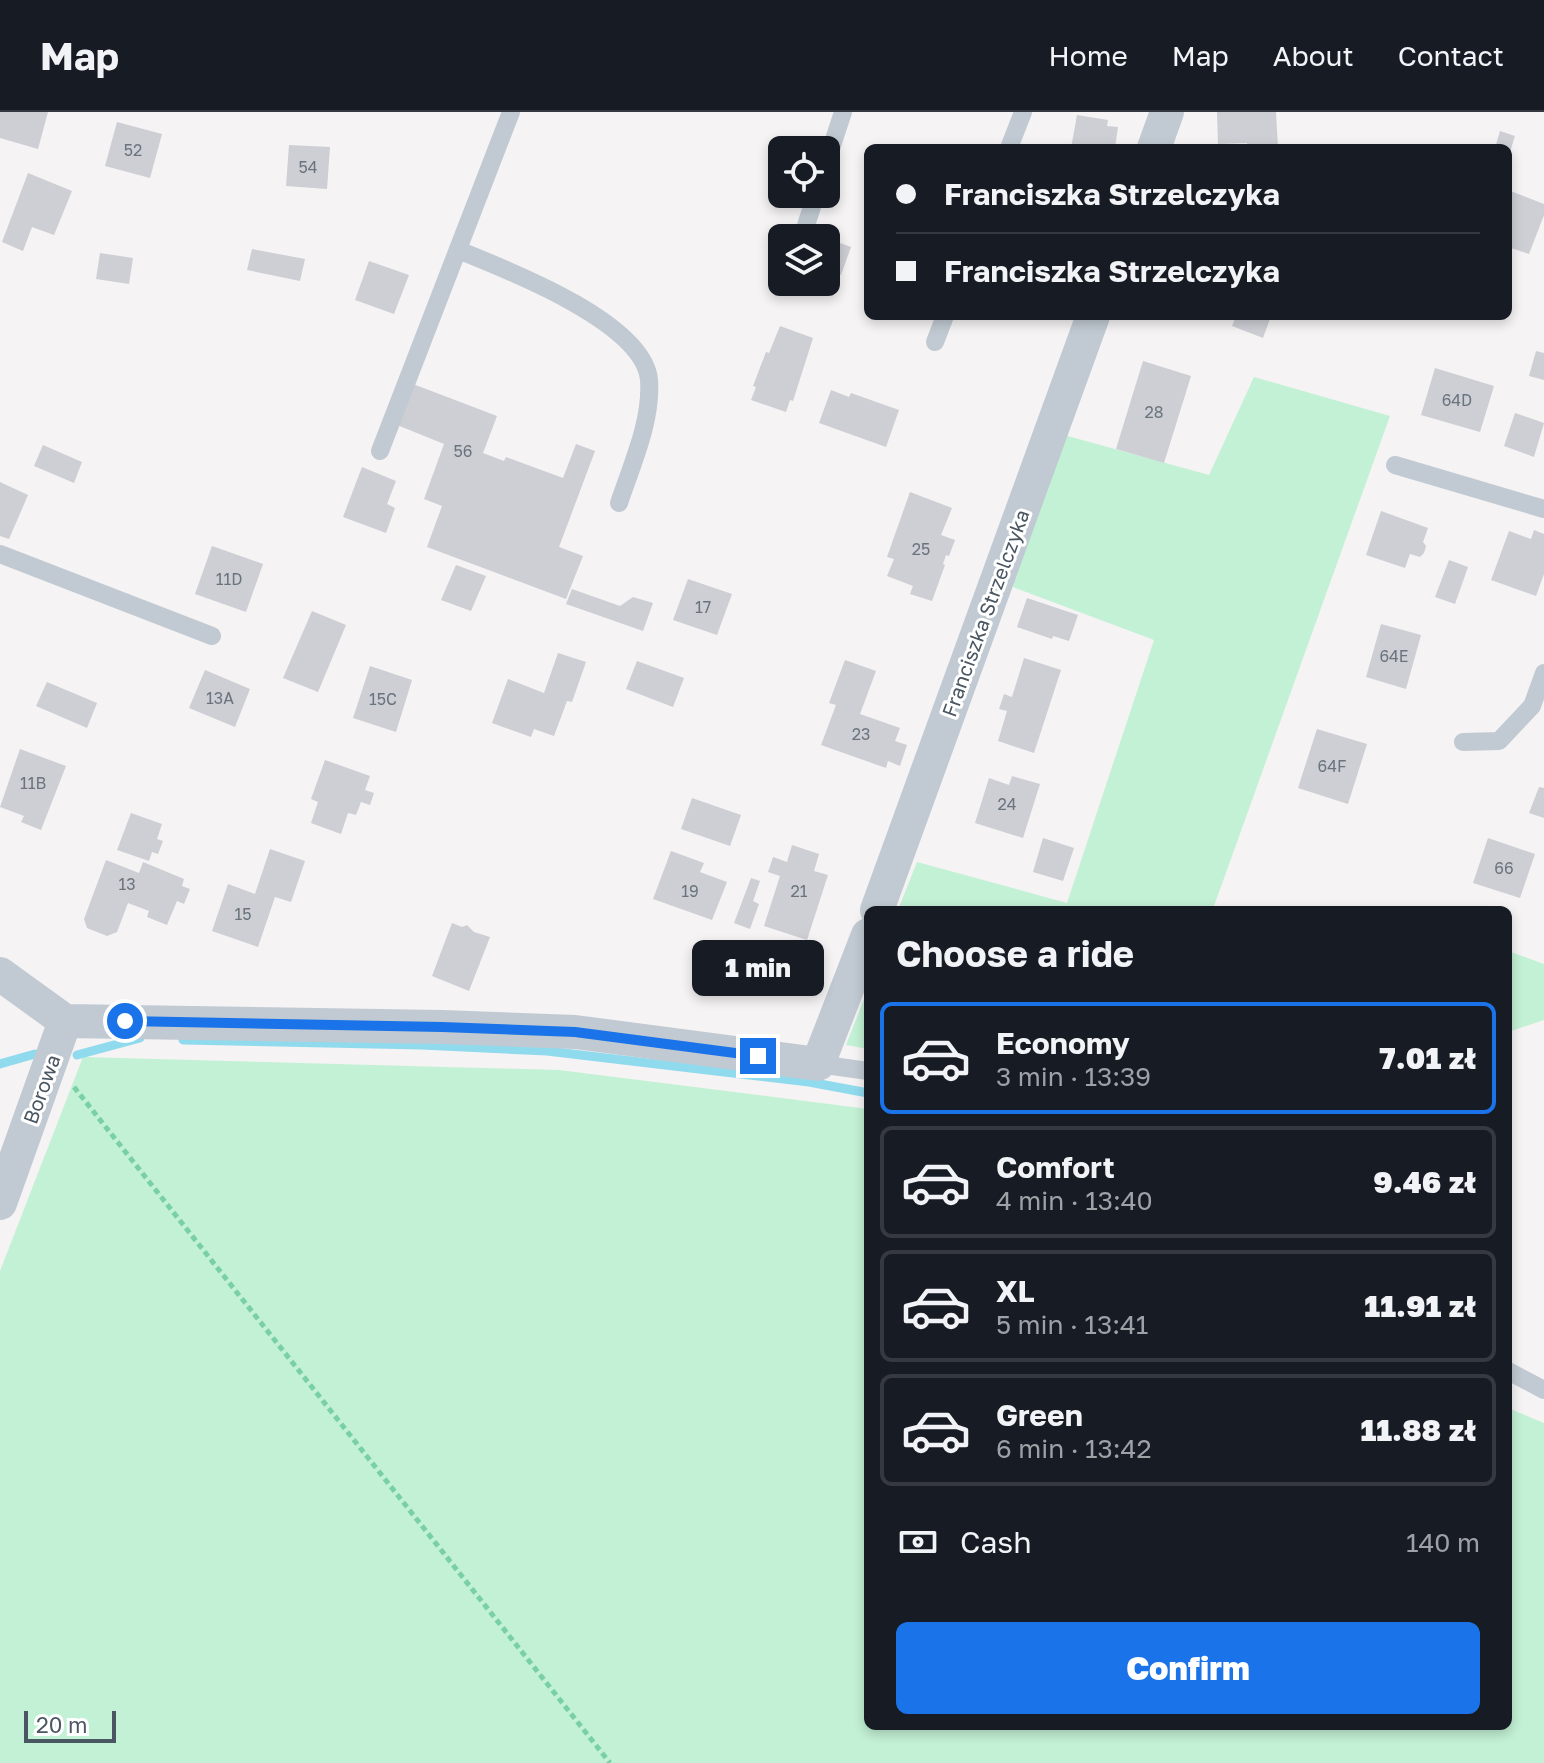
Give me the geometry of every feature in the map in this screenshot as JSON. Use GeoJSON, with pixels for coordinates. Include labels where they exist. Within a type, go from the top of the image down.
{"type":"FeatureCollection","features":[{"type":"Feature","properties":{"kind":"street"},"geometry":{"type":"LineString","coordinates":[[1155,144],[1167,112]]}},
{"type":"Feature","properties":{"kind":"street","name":"Franciszka Strzelczyka"},"geometry":{"type":"LineString","coordinates":[[878,906],[1092,320]]}},
{"type":"Feature","properties":{"kind":"street"},"geometry":{"type":"LineString","coordinates":[[0,974],[65,1021],[575,1032],[818,1064],[864,945]]}},
{"type":"Feature","properties":{"kind":"street","name":"Borowa"},"geometry":{"type":"LineString","coordinates":[[0,1203],[65,1021]]}},
{"type":"Feature","properties":{"kind":"lane"},"geometry":{"type":"LineString","coordinates":[[380,451],[511,112]]}},
{"type":"Feature","properties":{"kind":"lane"},"geometry":{"type":"LineString","coordinates":[[835,136],[843,112]]}},
{"type":"Feature","properties":{"kind":"lane"},"geometry":{"type":"LineString","coordinates":[[1011,144],[1023,112]]}},
{"type":"Feature","properties":{"kind":"lane"},"geometry":{"type":"LineString","coordinates":[[458,250],[540,284],[614,328],[638,355],[649,376],[649,410],[619,503]]}},
{"type":"Feature","properties":{"kind":"lane"},"geometry":{"type":"LineString","coordinates":[[935,342],[943,320]]}},
{"type":"Feature","properties":{"kind":"lane"},"geometry":{"type":"LineString","coordinates":[[1395,465],[1544,509]]}},
{"type":"Feature","properties":{"kind":"lane"},"geometry":{"type":"LineString","coordinates":[[0,554],[212,636]]}},
{"type":"Feature","properties":{"kind":"lane"},"geometry":{"type":"LineString","coordinates":[[1463,742],[1499,741],[1532,706],[1544,673]]}},
{"type":"Feature","properties":{"kind":"lane"},"geometry":{"type":"LineString","coordinates":[[818,1064],[864,1070]]}},
{"type":"Feature","properties":{"kind":"lane"},"geometry":{"type":"LineString","coordinates":[[1512,1373],[1544,1390]]}},
{"type":"Feature","properties":{"kind":"path"},"geometry":{"type":"LineString","coordinates":[[52,1058],[610,1763]]}},
{"type":"Feature","properties":{"kind":"green space"},"geometry":{"type":"Polygon","coordinates":[[[1254,377],[1390,416],[1214,906],[900,906],[917,862],[1067,903],[1154,640],[1010,586],[1064,435],[1209,475],[1254,377]]]}},
{"type":"Feature","properties":{"kind":"green space"},"geometry":{"type":"Polygon","coordinates":[[[1512,952],[1544,964],[1544,1020],[1512,1031],[1512,952]]]}},
{"type":"Feature","properties":{"kind":"green space"},"geometry":{"type":"Polygon","coordinates":[[[864,999],[864,1048],[846,1045],[864,999]]]}},
{"type":"Feature","properties":{"kind":"green space"},"geometry":{"type":"Polygon","coordinates":[[[83,1057],[559,1070],[864,1108],[864,1730],[1512,1730],[1512,1410],[1544,1423],[1544,1763],[0,1763],[0,1271],[83,1057]]]}},
{"type":"Feature","properties":{"kind":"building"},"geometry":{"type":"Polygon","coordinates":[[[0,112],[48,112],[38,149],[0,138],[0,112]]]}},
{"type":"Feature","properties":{"kind":"building"},"geometry":{"type":"Polygon","coordinates":[[[1217,112],[1276,112],[1278,144],[1218,144],[1217,112]]]}},
{"type":"Feature","properties":{"kind":"building"},"geometry":{"type":"Polygon","coordinates":[[[1077,115],[1108,120],[1107,126],[1118,127],[1116,144],[1072,144],[1077,115]]]}},
{"type":"Feature","properties":{"kind":"building"},"geometry":{"type":"Polygon","coordinates":[[[117,122],[162,134],[150,178],[105,166],[117,122]]]}},
{"type":"Feature","properties":{"kind":"building"},"geometry":{"type":"Polygon","coordinates":[[[1500,131],[1515,136],[1512,146],[1496,144],[1500,131]]]}},
{"type":"Feature","properties":{"kind":"building"},"geometry":{"type":"Polygon","coordinates":[[[289,145],[330,147],[327,189],[286,186],[289,145]]]}},
{"type":"Feature","properties":{"kind":"building"},"geometry":{"type":"Polygon","coordinates":[[[28,173],[72,191],[54,235],[32,227],[23,251],[2,242],[28,173]]]}},
{"type":"Feature","properties":{"kind":"building"},"geometry":{"type":"Polygon","coordinates":[[[1512,192],[1544,204],[1544,215],[1529,254],[1512,248],[1512,192]]]}},
{"type":"Feature","properties":{"kind":"building"},"geometry":{"type":"Polygon","coordinates":[[[840,243],[851,247],[840,275],[840,243]]]}},
{"type":"Feature","properties":{"kind":"building"},"geometry":{"type":"Polygon","coordinates":[[[252,249],[305,259],[300,281],[247,270],[252,249]]]}},
{"type":"Feature","properties":{"kind":"building"},"geometry":{"type":"Polygon","coordinates":[[[100,253],[133,258],[129,284],[96,279],[100,253]]]}},
{"type":"Feature","properties":{"kind":"building"},"geometry":{"type":"Polygon","coordinates":[[[369,261],[409,275],[394,314],[355,300],[369,261]]]}},
{"type":"Feature","properties":{"kind":"building"},"geometry":{"type":"Polygon","coordinates":[[[1234,320],[1270,320],[1263,338],[1232,326],[1234,320]]]}},
{"type":"Feature","properties":{"kind":"building"},"geometry":{"type":"Polygon","coordinates":[[[780,326],[813,338],[793,401],[790,400],[786,412],[751,400],[766,352],[769,353],[780,326]]]}},
{"type":"Feature","properties":{"kind":"building"},"geometry":{"type":"Polygon","coordinates":[[[1536,351],[1544,353],[1544,380],[1529,376],[1536,351]]]}},
{"type":"Feature","properties":{"kind":"building"},"geometry":{"type":"Polygon","coordinates":[[[1143,361],[1191,376],[1164,463],[1116,449],[1143,361]]]}},
{"type":"Feature","properties":{"kind":"building"},"geometry":{"type":"Polygon","coordinates":[[[1435,368],[1494,386],[1480,432],[1421,415],[1435,368]]]}},
{"type":"Feature","properties":{"kind":"building"},"geometry":{"type":"Polygon","coordinates":[[[413,384],[497,416],[483,453],[504,461],[506,457],[563,478],[576,444],[595,451],[559,547],[583,556],[566,599],[427,547],[442,506],[424,499],[444,444],[397,425],[413,384]]]}},
{"type":"Feature","properties":{"kind":"building"},"geometry":{"type":"Polygon","coordinates":[[[831,390],[849,397],[851,393],[899,410],[886,447],[819,423],[831,390]]]}},
{"type":"Feature","properties":{"kind":"building"},"geometry":{"type":"Polygon","coordinates":[[[1515,413],[1544,423],[1534,457],[1504,446],[1515,413]]]}},
{"type":"Feature","properties":{"kind":"building"},"geometry":{"type":"Polygon","coordinates":[[[43,445],[82,462],[74,483],[34,466],[43,445]]]}},
{"type":"Feature","properties":{"kind":"building"},"geometry":{"type":"Polygon","coordinates":[[[362,467],[396,481],[387,504],[395,508],[386,533],[343,517],[362,467]]]}},
{"type":"Feature","properties":{"kind":"building"},"geometry":{"type":"Polygon","coordinates":[[[0,482],[28,495],[9,539],[0,536],[0,482]]]}},
{"type":"Feature","properties":{"kind":"building"},"geometry":{"type":"Polygon","coordinates":[[[910,492],[952,508],[941,535],[955,540],[949,556],[946,555],[932,601],[910,594],[913,586],[887,576],[894,559],[887,557],[910,492]]]}},
{"type":"Feature","properties":{"kind":"building"},"geometry":{"type":"Polygon","coordinates":[[[1381,511],[1428,528],[1423,542],[1426,546],[1424,553],[1420,557],[1410,554],[1405,568],[1366,555],[1381,511]]]}},
{"type":"Feature","properties":{"kind":"building"},"geometry":{"type":"Polygon","coordinates":[[[1534,530],[1544,534],[1544,574],[1536,596],[1491,580],[1509,531],[1531,539],[1534,530]]]}},
{"type":"Feature","properties":{"kind":"building"},"geometry":{"type":"Polygon","coordinates":[[[212,546],[263,564],[246,612],[195,594],[212,546]]]}},
{"type":"Feature","properties":{"kind":"building"},"geometry":{"type":"Polygon","coordinates":[[[1449,560],[1468,567],[1455,604],[1435,597],[1449,560]]]}},
{"type":"Feature","properties":{"kind":"building"},"geometry":{"type":"Polygon","coordinates":[[[456,565],[486,576],[471,611],[441,600],[456,565]]]}},
{"type":"Feature","properties":{"kind":"building"},"geometry":{"type":"Polygon","coordinates":[[[688,579],[732,594],[717,635],[673,620],[688,579]]]}},
{"type":"Feature","properties":{"kind":"building"},"geometry":{"type":"Polygon","coordinates":[[[572,589],[620,606],[633,597],[653,603],[643,631],[566,604],[572,589]]]}},
{"type":"Feature","properties":{"kind":"building"},"geometry":{"type":"Polygon","coordinates":[[[1027,598],[1078,615],[1069,641],[1053,636],[1052,639],[1017,627],[1027,598]]]}},
{"type":"Feature","properties":{"kind":"building"},"geometry":{"type":"Polygon","coordinates":[[[312,611],[346,625],[318,692],[283,678],[312,611]]]}},
{"type":"Feature","properties":{"kind":"building"},"geometry":{"type":"Polygon","coordinates":[[[1381,624],[1421,635],[1406,689],[1366,677],[1381,624]]]}},
{"type":"Feature","properties":{"kind":"building"},"geometry":{"type":"Polygon","coordinates":[[[558,653],[586,662],[572,702],[567,701],[554,736],[534,729],[531,737],[492,723],[508,679],[544,693],[558,653]]]}},
{"type":"Feature","properties":{"kind":"building"},"geometry":{"type":"Polygon","coordinates":[[[1024,658],[1061,670],[1034,753],[998,741],[1007,711],[999,709],[1004,694],[1012,697],[1024,658]]]}},
{"type":"Feature","properties":{"kind":"building"},"geometry":{"type":"Polygon","coordinates":[[[845,660],[876,671],[860,714],[900,728],[895,741],[907,745],[900,766],[888,761],[886,768],[821,745],[836,705],[829,703],[845,660]]]}},
{"type":"Feature","properties":{"kind":"building"},"geometry":{"type":"Polygon","coordinates":[[[637,661],[684,678],[673,707],[626,689],[637,661]]]}},
{"type":"Feature","properties":{"kind":"building"},"geometry":{"type":"Polygon","coordinates":[[[370,666],[412,680],[396,732],[353,718],[370,666]]]}},
{"type":"Feature","properties":{"kind":"building"},"geometry":{"type":"Polygon","coordinates":[[[205,670],[250,689],[235,727],[189,708],[205,670]]]}},
{"type":"Feature","properties":{"kind":"building"},"geometry":{"type":"Polygon","coordinates":[[[47,682],[97,703],[87,728],[36,706],[47,682]]]}},
{"type":"Feature","properties":{"kind":"building"},"geometry":{"type":"Polygon","coordinates":[[[1317,729],[1367,744],[1348,804],[1298,788],[1317,729]]]}},
{"type":"Feature","properties":{"kind":"building"},"geometry":{"type":"Polygon","coordinates":[[[20,749],[66,766],[41,830],[21,822],[24,816],[0,807],[20,749]]]}},
{"type":"Feature","properties":{"kind":"building"},"geometry":{"type":"Polygon","coordinates":[[[325,760],[370,776],[365,790],[374,793],[370,805],[361,802],[356,815],[348,813],[341,834],[311,823],[318,802],[311,799],[325,760]]]}},
{"type":"Feature","properties":{"kind":"building"},"geometry":{"type":"Polygon","coordinates":[[[1012,776],[1040,784],[1023,838],[975,823],[989,778],[1009,785],[1012,776]]]}},
{"type":"Feature","properties":{"kind":"building"},"geometry":{"type":"Polygon","coordinates":[[[1539,787],[1544,788],[1544,818],[1529,813],[1539,787]]]}},
{"type":"Feature","properties":{"kind":"building"},"geometry":{"type":"Polygon","coordinates":[[[692,798],[741,815],[730,846],[681,829],[692,798]]]}},
{"type":"Feature","properties":{"kind":"building"},"geometry":{"type":"Polygon","coordinates":[[[131,813],[162,824],[157,839],[163,841],[158,854],[152,852],[149,861],[117,850],[131,813]]]}},
{"type":"Feature","properties":{"kind":"building"},"geometry":{"type":"Polygon","coordinates":[[[1043,838],[1074,848],[1063,881],[1033,872],[1043,838]]]}},
{"type":"Feature","properties":{"kind":"building"},"geometry":{"type":"Polygon","coordinates":[[[1488,838],[1535,854],[1520,898],[1473,883],[1488,838]]]}},
{"type":"Feature","properties":{"kind":"building"},"geometry":{"type":"Polygon","coordinates":[[[792,845],[819,854],[814,871],[828,875],[807,940],[764,926],[780,876],[768,872],[773,857],[787,862],[792,845]]]}},
{"type":"Feature","properties":{"kind":"building"},"geometry":{"type":"Polygon","coordinates":[[[270,849],[305,861],[291,902],[275,897],[258,947],[212,931],[228,884],[255,894],[270,849]]]}},
{"type":"Feature","properties":{"kind":"building"},"geometry":{"type":"Polygon","coordinates":[[[671,851],[704,863],[700,872],[727,882],[712,920],[653,899],[671,851]]]}},
{"type":"Feature","properties":{"kind":"building"},"geometry":{"type":"Polygon","coordinates":[[[106,860],[139,873],[143,862],[184,879],[182,886],[190,889],[184,904],[177,901],[167,925],[147,917],[149,911],[128,903],[117,932],[107,936],[87,928],[84,919],[106,860]]]}},
{"type":"Feature","properties":{"kind":"building"},"geometry":{"type":"Polygon","coordinates":[[[751,878],[760,881],[753,901],[759,904],[750,929],[734,923],[751,878]]]}},
{"type":"Feature","properties":{"kind":"building"},"geometry":{"type":"Polygon","coordinates":[[[452,923],[462,927],[467,925],[474,932],[490,937],[469,991],[432,976],[452,923]]]}},
{"type":"Feature","properties":{"kind":"waterway"},"geometry":{"type":"LineString","coordinates":[[77,1055],[140,1038]]}},
{"type":"Feature","properties":{"kind":"waterway"},"geometry":{"type":"LineString","coordinates":[[183,1040],[547,1051],[809,1082],[864,1092]]}},
{"type":"Feature","properties":{"kind":"waterway"},"geometry":{"type":"LineString","coordinates":[[0,1064],[35,1054]]}},
{"type":"Feature","properties":{"kind":"route"},"geometry":{"type":"LineString","coordinates":[[125,1021],[575,1032],[758,1056]]}}]}
